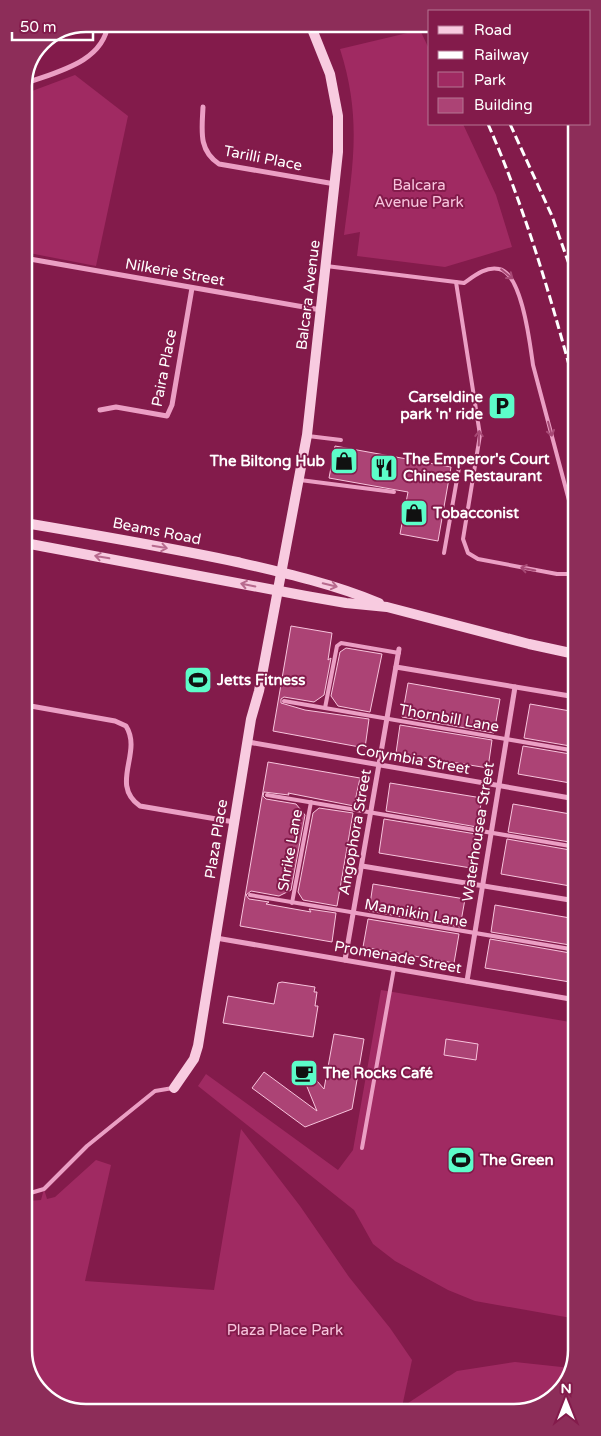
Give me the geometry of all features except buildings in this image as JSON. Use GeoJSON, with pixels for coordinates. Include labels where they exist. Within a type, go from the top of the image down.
{"type":"FeatureCollection","features":[{"type":"Feature","properties":{"kind":"street"},"geometry":{"type":"LineString","coordinates":[[33,80],[74,65],[89,56],[101,45],[105,32]]}},
{"type":"Feature","properties":{"kind":"street","name":"Balcara Avenue"},"geometry":{"type":"LineString","coordinates":[[282,572],[307,435],[335,184],[338,136],[335,97],[330,74],[313,33]]}},
{"type":"Feature","properties":{"kind":"street","name":"Tarilli Place"},"geometry":{"type":"LineString","coordinates":[[203,107],[202,143],[212,160],[219,164],[335,184]]}},
{"type":"Feature","properties":{"kind":"street","name":"Nilkerie Street"},"geometry":{"type":"LineString","coordinates":[[33,260],[321,310]]}},
{"type":"Feature","properties":{"kind":"street","name":"Paira Place"},"geometry":{"type":"LineString","coordinates":[[100,410],[116,408],[168,416],[172,405],[192,288]]}},
{"type":"Feature","properties":{"kind":"street","name":"Beams Road"},"geometry":{"type":"LineString","coordinates":[[33,524],[180,550],[282,572],[350,591],[387,607],[568,652]]}},
{"type":"Feature","properties":{"kind":"street","name":"Beams Road"},"geometry":{"type":"LineString","coordinates":[[33,544],[278,591],[346,603],[387,607]]}},
{"type":"Feature","properties":{"kind":"street"},"geometry":{"type":"LineString","coordinates":[[278,591],[282,572]]}},
{"type":"Feature","properties":{"kind":"street","name":"Plaza Place"},"geometry":{"type":"LineString","coordinates":[[174,1088],[194,1059],[198,1046],[247,742],[278,591]]}},
{"type":"Feature","properties":{"kind":"street","name":"Angophora Street"},"geometry":{"type":"LineString","coordinates":[[345,960],[399,651]]}},
{"type":"Feature","properties":{"kind":"street"},"geometry":{"type":"LineString","coordinates":[[396,667],[568,696]]}},
{"type":"Feature","properties":{"kind":"street","name":"Waterhousea Street"},"geometry":{"type":"LineString","coordinates":[[466,981],[515,687]]}},
{"type":"Feature","properties":{"kind":"street"},"geometry":{"type":"LineString","coordinates":[[33,706],[115,721],[126,726],[132,742],[126,777],[127,789],[129,796],[140,806],[234,822]]}},
{"type":"Feature","properties":{"kind":"street","name":"Corymbia Street"},"geometry":{"type":"LineString","coordinates":[[247,742],[568,798]]}},
{"type":"Feature","properties":{"kind":"street"},"geometry":{"type":"LineString","coordinates":[[362,866],[568,900]]}},
{"type":"Feature","properties":{"kind":"street","name":"Promenade Street"},"geometry":{"type":"LineString","coordinates":[[216,938],[568,999]]}},
{"type":"Feature","properties":{"kind":"lane"},"geometry":{"type":"LineString","coordinates":[[326,266],[464,283],[483,271],[493,268],[507,272],[514,280],[530,340],[535,374],[568,497]]}},
{"type":"Feature","properties":{"kind":"lane"},"geometry":{"type":"LineString","coordinates":[[456,282],[480,434],[464,539],[466,549],[478,559],[557,574],[568,574]]}},
{"type":"Feature","properties":{"kind":"lane"},"geometry":{"type":"LineString","coordinates":[[307,435],[341,440]]}},
{"type":"Feature","properties":{"kind":"lane"},"geometry":{"type":"LineString","coordinates":[[444,458],[460,462],[444,553]]}},
{"type":"Feature","properties":{"kind":"lane"},"geometry":{"type":"LineString","coordinates":[[300,480],[394,492]]}},
{"type":"Feature","properties":{"kind":"lane"},"geometry":{"type":"LineString","coordinates":[[325,708],[337,646],[341,643],[399,651]]}},
{"type":"Feature","properties":{"kind":"lane","name":"Thornbill Lane"},"geometry":{"type":"LineString","coordinates":[[284,701],[568,750]]}},
{"type":"Feature","properties":{"kind":"lane"},"geometry":{"type":"LineString","coordinates":[[267,795],[568,846]]}},
{"type":"Feature","properties":{"kind":"lane","name":"Shrike Lane"},"geometry":{"type":"LineString","coordinates":[[292,903],[311,802]]}},
{"type":"Feature","properties":{"kind":"lane","name":"Mannikin Lane"},"geometry":{"type":"LineString","coordinates":[[250,895],[474,935],[568,949]]}},
{"type":"Feature","properties":{"kind":"lane"},"geometry":{"type":"LineString","coordinates":[[362,1148],[394,968]]}},
{"type":"Feature","properties":{"kind":"lane"},"geometry":{"type":"LineString","coordinates":[[32,1193],[44,1190],[87,1146],[154,1091],[174,1088]]}},
{"type":"Feature","properties":{"kind":"green space","name":"Balcara Avenue Park"},"geometry":{"type":"Polygon","coordinates":[[[408,33],[421,33],[428,47],[428,125],[463,125],[496,195],[512,247],[445,267],[357,256],[360,232],[344,235],[354,142],[351,97],[340,49],[408,33]]]}},
{"type":"Feature","properties":{"kind":"green space"},"geometry":{"type":"Polygon","coordinates":[[[75,75],[128,116],[96,266],[33,254],[33,91],[75,75]]]}},
{"type":"Feature","properties":{"kind":"green space","name":"The Green"},"geometry":{"type":"Polygon","coordinates":[[[381,990],[568,1022],[568,1317],[475,1301],[448,1290],[395,1261],[373,1244],[354,1210],[198,1086],[206,1074],[338,1170],[353,1150],[381,990]]]}},
{"type":"Feature","properties":{"kind":"green space","name":"Plaza Place Park"},"geometry":{"type":"Polygon","coordinates":[[[241,1129],[300,1206],[349,1277],[390,1328],[412,1360],[403,1404],[83,1403],[69,1401],[53,1392],[38,1374],[32,1350],[32,1201],[41,1200],[44,1189],[47,1199],[55,1197],[96,1160],[111,1165],[85,1281],[214,1290],[241,1129]]]}},
{"type":"Feature","properties":{"kind":"green space","name":"Plaza Place Park"},"geometry":{"type":"Polygon","coordinates":[[[515,1362],[565,1367],[561,1376],[541,1376],[541,1397],[532,1401],[515,1404],[407,1404],[457,1371],[515,1362]]]}},
{"type":"Feature","properties":{"kind":"railway"},"geometry":{"type":"LineString","coordinates":[[488,125],[514,188],[568,362]]}},
{"type":"Feature","properties":{"kind":"railway"},"geometry":{"type":"LineString","coordinates":[[510,125],[552,216],[568,261]]}},
{"type":"Feature","properties":{"kind":"place","name":"Carseldine park 'n' ride"},"geometry":{"type":"Point","coordinates":[502,406]}},
{"type":"Feature","properties":{"kind":"place","name":"The Biltong Hub"},"geometry":{"type":"Point","coordinates":[344,461]}},
{"type":"Feature","properties":{"kind":"place","name":"The Emperor's Court Chinese Restaurant"},"geometry":{"type":"Point","coordinates":[384,468]}},
{"type":"Feature","properties":{"kind":"place","name":"Tobacconist"},"geometry":{"type":"Point","coordinates":[414,513]}},
{"type":"Feature","properties":{"kind":"place","name":"Jetts Fitness"},"geometry":{"type":"Point","coordinates":[198,680]}},
{"type":"Feature","properties":{"kind":"place","name":"The Rocks Café"},"geometry":{"type":"Point","coordinates":[304,1073]}},
{"type":"Feature","properties":{"kind":"place","name":"The Green"},"geometry":{"type":"Point","coordinates":[461,1160]}}]}
